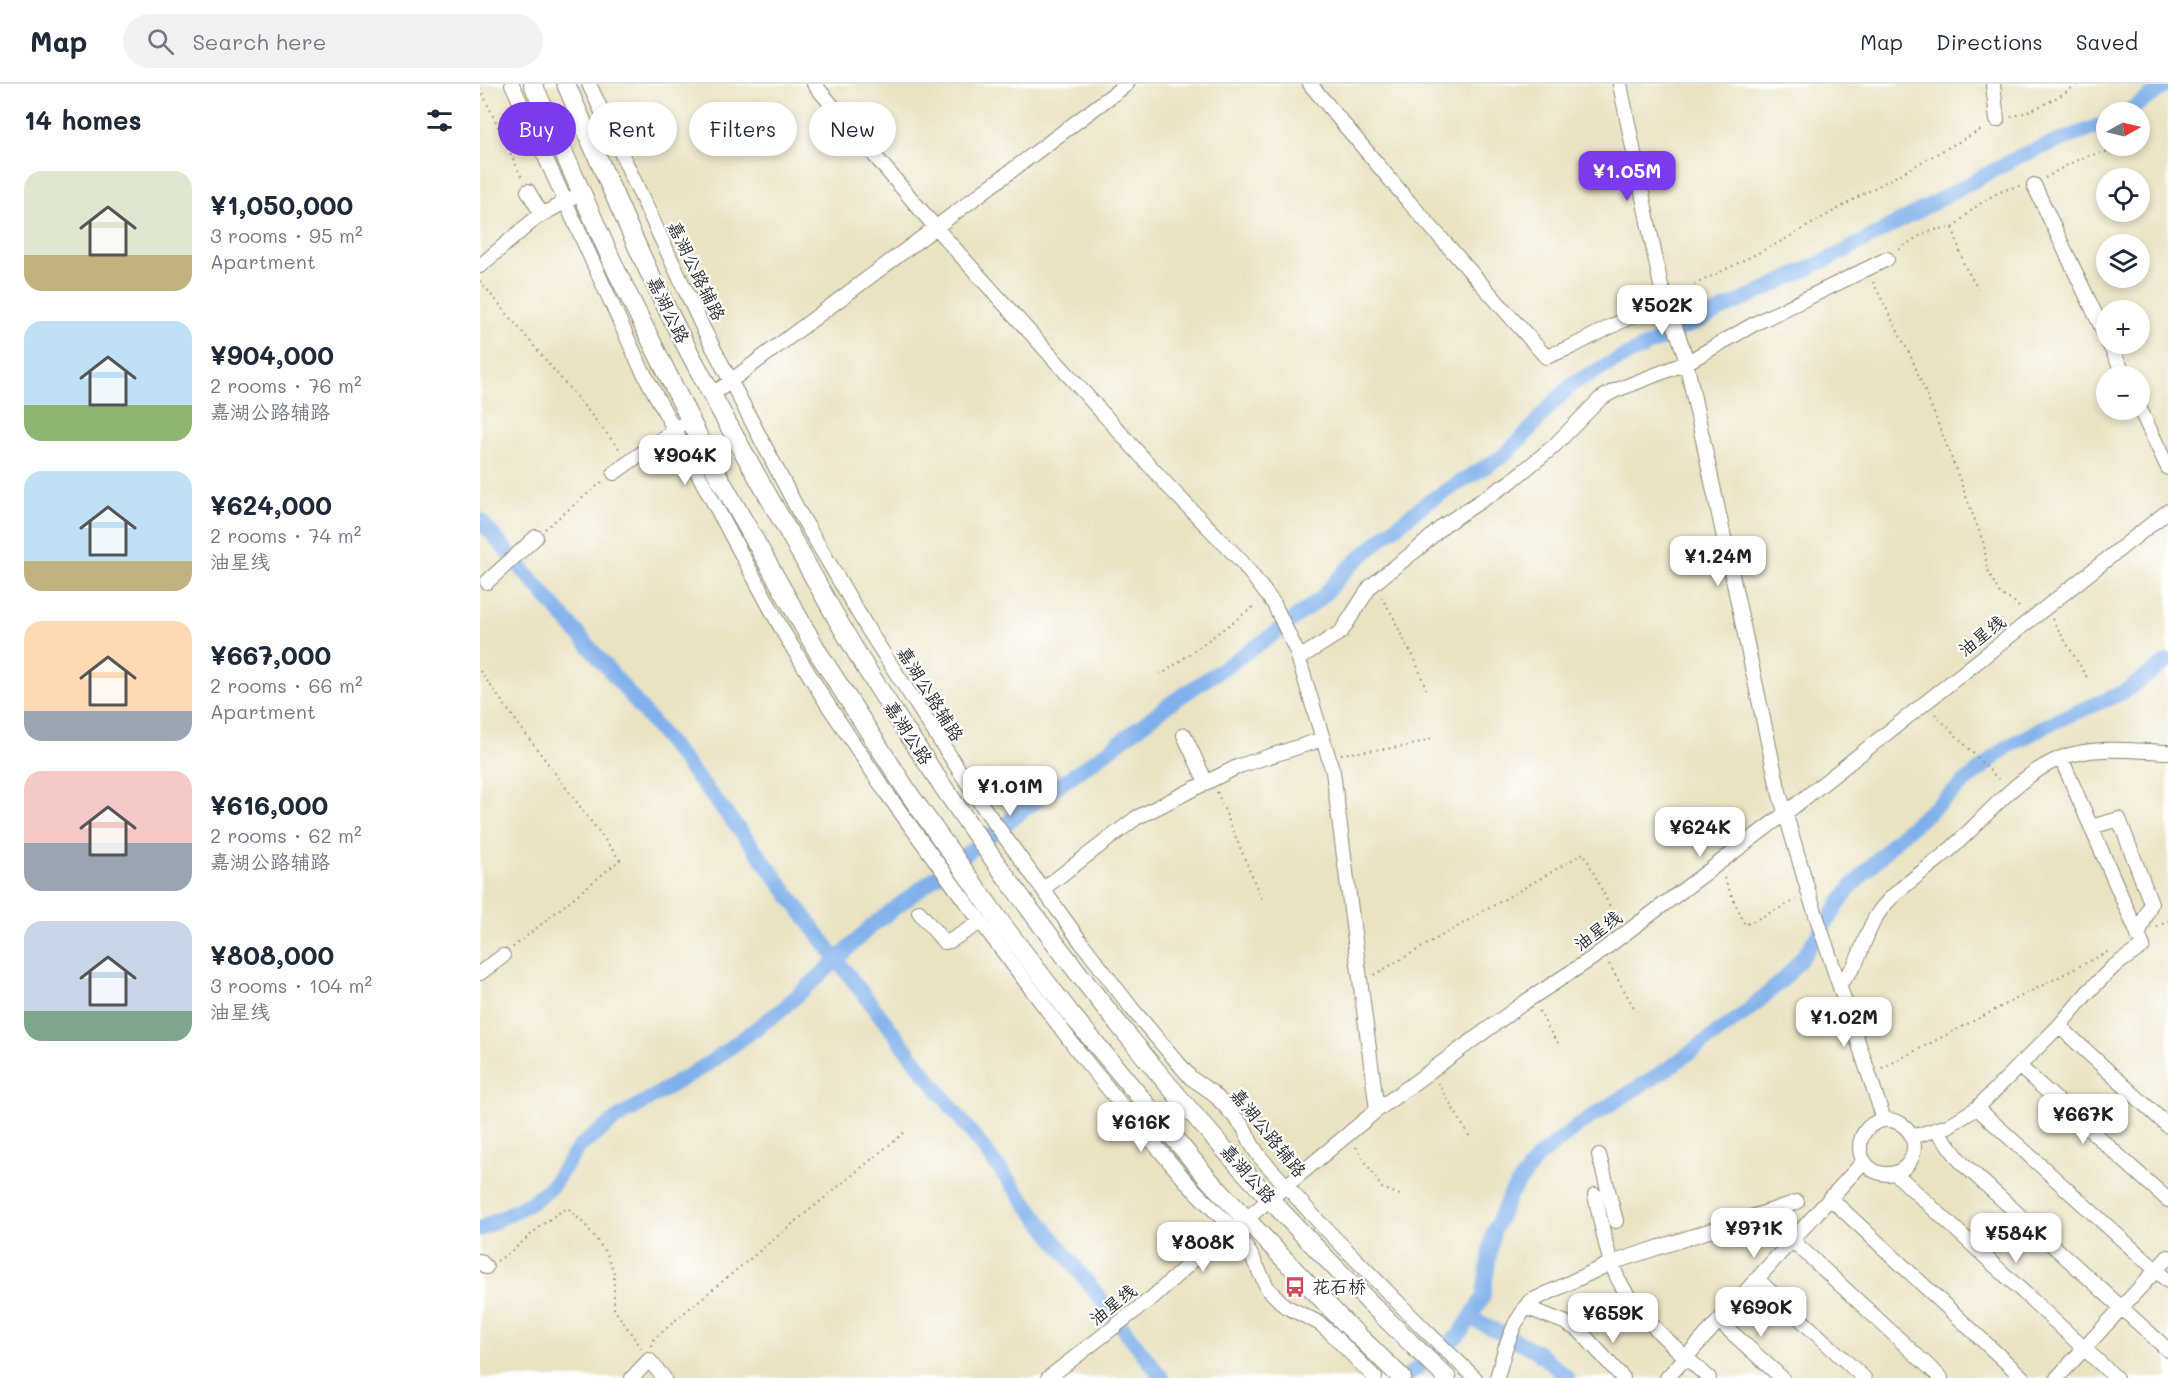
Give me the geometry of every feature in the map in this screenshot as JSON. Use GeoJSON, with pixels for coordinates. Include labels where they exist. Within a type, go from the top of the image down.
{"type":"FeatureCollection","features":[{"type":"Feature","properties":{"kind":"main road","name":"嘉湖公路"},"geometry":{"type":"LineString","coordinates":[[533,84],[633,304],[681,425],[819,654],[885,757],[941,836],[965,887],[1070,1013],[1239,1224],[1402,1378]]}},
{"type":"Feature","properties":{"kind":"main road","name":"嘉湖公路"},"geometry":{"type":"LineString","coordinates":[[566,84],[649,272],[712,394],[860,658],[966,821],[1133,1042],[1270,1199],[1446,1378]]}},
{"type":"Feature","properties":{"kind":"street"},"geometry":{"type":"LineString","coordinates":[[513,84],[628,340],[681,425],[796,654],[838,721],[927,848],[965,887],[981,922],[1084,1059],[1191,1187],[1239,1224],[1268,1289],[1285,1306],[1319,1323],[1371,1374]]}},
{"type":"Feature","properties":{"kind":"street","name":"嘉湖公路辅路"},"geometry":{"type":"LineString","coordinates":[[589,84],[692,306],[831,568],[942,746],[981,804],[1133,1010],[1191,1078],[1213,1093],[1234,1116],[1244,1128],[1256,1151],[1345,1250],[1475,1378]]}},
{"type":"Feature","properties":{"kind":"street"},"geometry":{"type":"LineString","coordinates":[[814,84],[936,228],[1169,487],[1242,562],[1271,600],[1298,654],[1333,772],[1377,1110]]}},
{"type":"Feature","properties":{"kind":"street"},"geometry":{"type":"LineString","coordinates":[[712,394],[1127,84]]}},
{"type":"Feature","properties":{"kind":"street"},"geometry":{"type":"LineString","coordinates":[[1310,84],[1546,357],[1667,305]]}},
{"type":"Feature","properties":{"kind":"street"},"geometry":{"type":"LineString","coordinates":[[1620,84],[1660,286],[1685,357],[1778,788],[1811,898],[1884,1120]]}},
{"type":"Feature","properties":{"kind":"street"},"geometry":{"type":"LineString","coordinates":[[1993,84],[1997,120]]}},
{"type":"Feature","properties":{"kind":"street"},"geometry":{"type":"LineString","coordinates":[[2034,185],[2096,316]]}},
{"type":"Feature","properties":{"kind":"street"},"geometry":{"type":"LineString","coordinates":[[528,191],[542,215]]}},
{"type":"Feature","properties":{"kind":"street"},"geometry":{"type":"LineString","coordinates":[[480,266],[542,215],[582,193]]}},
{"type":"Feature","properties":{"kind":"street"},"geometry":{"type":"LineString","coordinates":[[1298,654],[1341,632],[1370,587],[1444,525],[1510,482],[1553,447],[1600,399],[1887,259]]}},
{"type":"Feature","properties":{"kind":"street"},"geometry":{"type":"LineString","coordinates":[[2146,420],[2168,468]]}},
{"type":"Feature","properties":{"kind":"street"},"geometry":{"type":"LineString","coordinates":[[614,472],[681,425]]}},
{"type":"Feature","properties":{"kind":"street","name":"油星线"},"geometry":{"type":"LineString","coordinates":[[1048,1378],[1144,1304],[1213,1242],[1287,1186],[1377,1110],[1531,998],[1602,951],[1718,864],[1925,704],[2168,511]]}},
{"type":"Feature","properties":{"kind":"street"},"geometry":{"type":"LineString","coordinates":[[487,582],[536,537]]}},
{"type":"Feature","properties":{"kind":"street"},"geometry":{"type":"LineString","coordinates":[[1184,735],[1209,781]]}},
{"type":"Feature","properties":{"kind":"street"},"geometry":{"type":"LineString","coordinates":[[1043,890],[1136,818],[1239,766],[1323,739]]}},
{"type":"Feature","properties":{"kind":"street"},"geometry":{"type":"LineString","coordinates":[[1839,984],[1856,964],[1879,911],[1906,885],[1954,846],[2023,779],[2044,765],[2074,753],[2168,752]]}},
{"type":"Feature","properties":{"kind":"street"},"geometry":{"type":"LineString","coordinates":[[1912,1137],[1948,1126],[1977,1108],[2060,1026],[2088,992],[2113,967],[2143,946],[2061,758]]}},
{"type":"Feature","properties":{"kind":"street"},"geometry":{"type":"LineString","coordinates":[[2091,827],[2119,819],[2151,903],[2138,936]]}},
{"type":"Feature","properties":{"kind":"street"},"geometry":{"type":"LineString","coordinates":[[918,912],[944,942],[950,941],[981,922]]}},
{"type":"Feature","properties":{"kind":"street"},"geometry":{"type":"LineString","coordinates":[[480,973],[503,956]]}},
{"type":"Feature","properties":{"kind":"street"},"geometry":{"type":"LineString","coordinates":[[2060,1026],[2168,1126]]}},
{"type":"Feature","properties":{"kind":"street"},"geometry":{"type":"LineString","coordinates":[[2020,1066],[2168,1200]]}},
{"type":"Feature","properties":{"kind":"street"},"geometry":{"type":"LineString","coordinates":[[1977,1108],[2168,1281]]}},
{"type":"Feature","properties":{"kind":"street"},"geometry":{"type":"LineString","coordinates":[[1884,1120],[1901,1124],[1912,1137],[1913,1155],[1909,1163],[1895,1173],[1877,1172],[1864,1161],[1860,1144],[1863,1135],[1875,1123],[1884,1120]]}},
{"type":"Feature","properties":{"kind":"street"},"geometry":{"type":"LineString","coordinates":[[1936,1129],[1962,1163],[2168,1350]]}},
{"type":"Feature","properties":{"kind":"street"},"geometry":{"type":"LineString","coordinates":[[1599,1155],[1601,1200],[1611,1263],[1620,1283],[1640,1312],[1709,1378]]}},
{"type":"Feature","properties":{"kind":"street"},"geometry":{"type":"LineString","coordinates":[[1667,1378],[1864,1161]]}},
{"type":"Feature","properties":{"kind":"street"},"geometry":{"type":"LineString","coordinates":[[1895,1173],[2116,1378]]}},
{"type":"Feature","properties":{"kind":"street"},"geometry":{"type":"LineString","coordinates":[[1830,1198],[2023,1378]]}},
{"type":"Feature","properties":{"kind":"street"},"geometry":{"type":"LineString","coordinates":[[1601,1200],[1616,1221]]}},
{"type":"Feature","properties":{"kind":"street"},"geometry":{"type":"LineString","coordinates":[[1497,1378],[1504,1349],[1525,1306],[1546,1292],[1611,1263],[1797,1202]]}},
{"type":"Feature","properties":{"kind":"street"},"geometry":{"type":"LineString","coordinates":[[1792,1240],[1941,1378]]}},
{"type":"Feature","properties":{"kind":"street"},"geometry":{"type":"LineString","coordinates":[[2057,1378],[2168,1257]]}},
{"type":"Feature","properties":{"kind":"street"},"geometry":{"type":"LineString","coordinates":[[1757,1278],[1864,1378]]}},
{"type":"Feature","properties":{"kind":"street"},"geometry":{"type":"LineString","coordinates":[[1525,1306],[1580,1331],[1623,1378]]}},
{"type":"Feature","properties":{"kind":"street"},"geometry":{"type":"LineString","coordinates":[[1719,1321],[1782,1378]]}},
{"type":"Feature","properties":{"kind":"street"},"geometry":{"type":"LineString","coordinates":[[633,1378],[649,1360],[664,1378]]}},
{"type":"Feature","properties":{"kind":"path"},"geometry":{"type":"LineString","coordinates":[[1667,305],[1997,120],[2030,112],[2078,84]]}},
{"type":"Feature","properties":{"kind":"path"},"geometry":{"type":"LineString","coordinates":[[480,88],[528,191]]}},
{"type":"Feature","properties":{"kind":"path"},"geometry":{"type":"LineString","coordinates":[[1887,259],[1917,237],[1937,228],[1953,228],[1969,212],[1999,193],[2017,186],[2034,185],[2081,157],[2096,153]]}},
{"type":"Feature","properties":{"kind":"path"},"geometry":{"type":"LineString","coordinates":[[1953,228],[1964,265],[1978,289]]}},
{"type":"Feature","properties":{"kind":"path"},"geometry":{"type":"LineString","coordinates":[[1866,269],[1912,359],[1947,446],[1984,544],[1987,570],[2001,594],[2016,603],[2029,622]]}},
{"type":"Feature","properties":{"kind":"path"},"geometry":{"type":"LineString","coordinates":[[480,280],[630,461]]}},
{"type":"Feature","properties":{"kind":"path"},"geometry":{"type":"LineString","coordinates":[[536,537],[614,472]]}},
{"type":"Feature","properties":{"kind":"path"},"geometry":{"type":"LineString","coordinates":[[1370,587],[1383,600],[1392,614],[1405,644],[1414,657],[1426,689]]}},
{"type":"Feature","properties":{"kind":"path"},"geometry":{"type":"LineString","coordinates":[[1159,674],[1271,600]]}},
{"type":"Feature","properties":{"kind":"path"},"geometry":{"type":"LineString","coordinates":[[2046,608],[2088,679]]}},
{"type":"Feature","properties":{"kind":"path"},"geometry":{"type":"LineString","coordinates":[[480,671],[620,860],[503,956]]}},
{"type":"Feature","properties":{"kind":"path"},"geometry":{"type":"LineString","coordinates":[[1925,704],[1996,777]]}},
{"type":"Feature","properties":{"kind":"path"},"geometry":{"type":"LineString","coordinates":[[1328,755],[1409,746],[1432,738]]}},
{"type":"Feature","properties":{"kind":"path"},"geometry":{"type":"LineString","coordinates":[[1209,781],[1262,900]]}},
{"type":"Feature","properties":{"kind":"path"},"geometry":{"type":"LineString","coordinates":[[1360,978],[1371,977],[1584,853],[1624,935]]}},
{"type":"Feature","properties":{"kind":"path"},"geometry":{"type":"LineString","coordinates":[[1718,864],[1745,925],[1811,898]]}},
{"type":"Feature","properties":{"kind":"path"},"geometry":{"type":"LineString","coordinates":[[1869,1074],[2168,921]]}},
{"type":"Feature","properties":{"kind":"path"},"geometry":{"type":"LineString","coordinates":[[1602,951],[1636,1011]]}},
{"type":"Feature","properties":{"kind":"path"},"geometry":{"type":"LineString","coordinates":[[1531,998],[1558,1043]]}},
{"type":"Feature","properties":{"kind":"path"},"geometry":{"type":"LineString","coordinates":[[1431,1070],[1471,1139]]}},
{"type":"Feature","properties":{"kind":"path"},"geometry":{"type":"LineString","coordinates":[[649,1360],[653,1340],[904,1132]]}},
{"type":"Feature","properties":{"kind":"path"},"geometry":{"type":"LineString","coordinates":[[1348,1134],[1383,1188],[1400,1195]]}},
{"type":"Feature","properties":{"kind":"path"},"geometry":{"type":"LineString","coordinates":[[483,1264],[508,1254],[554,1215],[568,1208],[587,1227],[607,1254],[614,1274],[614,1309],[649,1360]]}},
{"type":"Feature","properties":{"kind":"waterway"},"geometry":{"type":"LineString","coordinates":[[2142,102],[2168,84]]}},
{"type":"Feature","properties":{"kind":"waterway"},"geometry":{"type":"LineString","coordinates":[[480,1229],[532,1202],[551,1187],[579,1147],[616,1119],[709,1063],[780,1011],[869,928],[1029,806],[1320,599],[1346,570],[1426,503],[1503,456],[1575,382],[1843,252],[2020,156],[2096,127]]}},
{"type":"Feature","properties":{"kind":"waterway"},"geometry":{"type":"LineString","coordinates":[[480,520],[622,685],[751,844],[837,960],[1162,1378]]}},
{"type":"Feature","properties":{"kind":"waterway"},"geometry":{"type":"LineString","coordinates":[[1405,1378],[1460,1334],[1483,1297],[1493,1233],[1510,1195],[1537,1158],[1580,1124],[1667,1069],[1745,1013],[1785,978],[1804,955],[1850,888],[1900,836],[2007,747],[2049,724],[2124,692],[2168,661]]}},
{"type":"Feature","properties":{"kind":"waterway"},"geometry":{"type":"LineString","coordinates":[[1470,1318],[1535,1350],[1568,1378]]}},
{"type":"Feature","properties":{"kind":"place","name":"花石桥"},"geometry":{"type":"Point","coordinates":[1295,1287]}}]}
